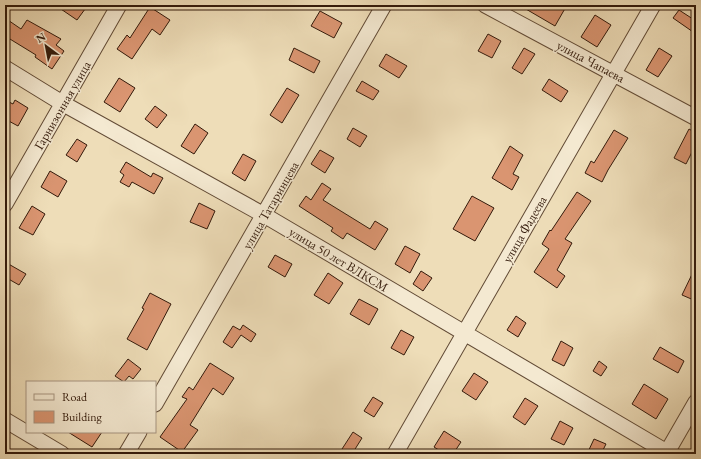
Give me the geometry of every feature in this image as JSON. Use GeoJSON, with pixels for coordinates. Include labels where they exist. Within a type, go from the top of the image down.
{"type":"FeatureCollection","features":[{"type":"Feature","properties":{"kind":"street","name":"Гарнизонная улица"},"geometry":{"type":"LineString","coordinates":[[5,204],[119,5]]}},
{"type":"Feature","properties":{"kind":"street","name":"улица Татаринцева"},"geometry":{"type":"LineString","coordinates":[[156,402],[384,5]]}},
{"type":"Feature","properties":{"kind":"street","name":"улица Чапаева"},"geometry":{"type":"LineString","coordinates":[[485,5],[696,118]]}},
{"type":"Feature","properties":{"kind":"street","name":"улица Фадеева"},"geometry":{"type":"LineString","coordinates":[[396,454],[653,5]]}},
{"type":"Feature","properties":{"kind":"street","name":"улица 50 лет ВЛКСМ"},"geometry":{"type":"LineString","coordinates":[[5,68],[62,103],[264,214],[667,454]]}},
{"type":"Feature","properties":{"kind":"street"},"geometry":{"type":"LineString","coordinates":[[667,454],[696,402]]}},
{"type":"Feature","properties":{"kind":"street"},"geometry":{"type":"LineString","coordinates":[[5,420],[26,433]]}},
{"type":"Feature","properties":{"kind":"street"},"geometry":{"type":"LineString","coordinates":[[27,433],[62,454]]}},
{"type":"Feature","properties":{"kind":"street"},"geometry":{"type":"LineString","coordinates":[[126,454],[138,433]]}},
{"type":"Feature","properties":{"kind":"building"},"geometry":{"type":"Polygon","coordinates":[[[55,5],[88,5],[77,20],[55,5]]]}},
{"type":"Feature","properties":{"kind":"building"},"geometry":{"type":"Polygon","coordinates":[[[519,5],[567,5],[555,26],[519,5]]]}},
{"type":"Feature","properties":{"kind":"building"},"geometry":{"type":"Polygon","coordinates":[[[150,7],[170,20],[160,35],[152,29],[132,59],[117,49],[127,35],[130,38],[150,7]]]}},
{"type":"Feature","properties":{"kind":"building"},"geometry":{"type":"Polygon","coordinates":[[[679,10],[696,21],[696,34],[673,18],[679,10]]]}},
{"type":"Feature","properties":{"kind":"building"},"geometry":{"type":"Polygon","coordinates":[[[320,11],[342,23],[334,38],[311,26],[320,11]]]}},
{"type":"Feature","properties":{"kind":"building"},"geometry":{"type":"Polygon","coordinates":[[[595,15],[611,25],[597,47],[581,37],[595,15]]]}},
{"type":"Feature","properties":{"kind":"building"},"geometry":{"type":"Polygon","coordinates":[[[5,18],[21,29],[27,20],[61,39],[56,45],[64,51],[52,69],[35,57],[36,55],[5,36],[5,18]]]}},
{"type":"Feature","properties":{"kind":"building"},"geometry":{"type":"Polygon","coordinates":[[[488,34],[501,41],[492,58],[478,51],[488,34]]]}},
{"type":"Feature","properties":{"kind":"building"},"geometry":{"type":"Polygon","coordinates":[[[294,48],[320,61],[314,73],[289,60],[294,48]]]}},
{"type":"Feature","properties":{"kind":"building"},"geometry":{"type":"Polygon","coordinates":[[[524,48],[535,54],[522,74],[512,68],[524,48]]]}},
{"type":"Feature","properties":{"kind":"building"},"geometry":{"type":"Polygon","coordinates":[[[659,48],[672,56],[658,77],[646,70],[659,48]]]}},
{"type":"Feature","properties":{"kind":"building"},"geometry":{"type":"Polygon","coordinates":[[[386,54],[407,66],[399,78],[379,66],[386,54]]]}},
{"type":"Feature","properties":{"kind":"building"},"geometry":{"type":"Polygon","coordinates":[[[119,78],[135,88],[120,112],[104,102],[119,78]]]}},
{"type":"Feature","properties":{"kind":"building"},"geometry":{"type":"Polygon","coordinates":[[[549,79],[568,91],[561,102],[542,90],[549,79]]]}},
{"type":"Feature","properties":{"kind":"building"},"geometry":{"type":"Polygon","coordinates":[[[362,81],[379,91],[373,100],[356,91],[362,81]]]}},
{"type":"Feature","properties":{"kind":"building"},"geometry":{"type":"Polygon","coordinates":[[[287,88],[299,95],[282,123],[270,115],[287,88]]]}},
{"type":"Feature","properties":{"kind":"building"},"geometry":{"type":"Polygon","coordinates":[[[5,100],[13,104],[15,100],[28,108],[18,126],[5,119],[5,100]]]}},
{"type":"Feature","properties":{"kind":"building"},"geometry":{"type":"Polygon","coordinates":[[[155,106],[167,115],[157,128],[145,119],[155,106]]]}},
{"type":"Feature","properties":{"kind":"building"},"geometry":{"type":"Polygon","coordinates":[[[195,124],[208,133],[194,154],[181,146],[195,124]]]}},
{"type":"Feature","properties":{"kind":"building"},"geometry":{"type":"Polygon","coordinates":[[[353,128],[367,136],[360,147],[347,139],[353,128]]]}},
{"type":"Feature","properties":{"kind":"building"},"geometry":{"type":"Polygon","coordinates":[[[689,129],[696,133],[696,144],[686,164],[674,158],[689,129]]]}},
{"type":"Feature","properties":{"kind":"building"},"geometry":{"type":"Polygon","coordinates":[[[614,130],[628,138],[602,182],[585,173],[591,161],[594,163],[614,130]]]}},
{"type":"Feature","properties":{"kind":"building"},"geometry":{"type":"Polygon","coordinates":[[[77,139],[87,145],[77,162],[66,155],[77,139]]]}},
{"type":"Feature","properties":{"kind":"building"},"geometry":{"type":"Polygon","coordinates":[[[510,146],[523,155],[513,174],[519,177],[512,190],[492,178],[510,146]]]}},
{"type":"Feature","properties":{"kind":"building"},"geometry":{"type":"Polygon","coordinates":[[[320,150],[334,158],[325,173],[311,164],[320,150]]]}},
{"type":"Feature","properties":{"kind":"building"},"geometry":{"type":"Polygon","coordinates":[[[243,154],[256,161],[245,181],[232,173],[243,154]]]}},
{"type":"Feature","properties":{"kind":"building"},"geometry":{"type":"Polygon","coordinates":[[[126,162],[151,177],[153,173],[163,178],[154,194],[132,182],[129,187],[120,182],[124,175],[120,172],[126,162]]]}},
{"type":"Feature","properties":{"kind":"building"},"geometry":{"type":"Polygon","coordinates":[[[50,171],[67,181],[58,197],[41,187],[50,171]]]}},
{"type":"Feature","properties":{"kind":"building"},"geometry":{"type":"Polygon","coordinates":[[[322,183],[331,189],[323,200],[370,229],[375,221],[388,229],[375,250],[347,233],[343,239],[331,231],[333,228],[299,206],[306,196],[311,200],[322,183]]]}},
{"type":"Feature","properties":{"kind":"building"},"geometry":{"type":"Polygon","coordinates":[[[577,192],[591,201],[565,239],[572,243],[557,270],[565,276],[557,288],[534,272],[549,249],[542,244],[577,192]]]}},
{"type":"Feature","properties":{"kind":"building"},"geometry":{"type":"Polygon","coordinates":[[[472,196],[494,208],[475,241],[453,229],[472,196]]]}},
{"type":"Feature","properties":{"kind":"building"},"geometry":{"type":"Polygon","coordinates":[[[199,203],[215,211],[207,229],[190,222],[199,203]]]}},
{"type":"Feature","properties":{"kind":"building"},"geometry":{"type":"Polygon","coordinates":[[[32,206],[45,214],[33,235],[19,228],[32,206]]]}},
{"type":"Feature","properties":{"kind":"building"},"geometry":{"type":"Polygon","coordinates":[[[405,246],[420,254],[410,273],[395,264],[405,246]]]}},
{"type":"Feature","properties":{"kind":"building"},"geometry":{"type":"Polygon","coordinates":[[[275,255],[292,264],[285,277],[268,267],[275,255]]]}},
{"type":"Feature","properties":{"kind":"building"},"geometry":{"type":"Polygon","coordinates":[[[5,262],[26,274],[19,285],[5,277],[5,262]]]}},
{"type":"Feature","properties":{"kind":"building"},"geometry":{"type":"Polygon","coordinates":[[[696,266],[696,301],[682,295],[696,266]]]}},
{"type":"Feature","properties":{"kind":"building"},"geometry":{"type":"Polygon","coordinates":[[[421,271],[432,278],[423,291],[413,284],[421,271]]]}},
{"type":"Feature","properties":{"kind":"building"},"geometry":{"type":"Polygon","coordinates":[[[328,273],[343,283],[329,304],[314,295],[328,273]]]}},
{"type":"Feature","properties":{"kind":"building"},"geometry":{"type":"Polygon","coordinates":[[[150,293],[171,304],[147,350],[127,339],[144,309],[142,308],[150,293]]]}},
{"type":"Feature","properties":{"kind":"building"},"geometry":{"type":"Polygon","coordinates":[[[359,299],[378,309],[369,325],[350,314],[359,299]]]}},
{"type":"Feature","properties":{"kind":"building"},"geometry":{"type":"Polygon","coordinates":[[[516,316],[526,323],[518,337],[507,330],[516,316]]]}},
{"type":"Feature","properties":{"kind":"building"},"geometry":{"type":"Polygon","coordinates":[[[243,325],[256,334],[251,342],[241,335],[232,348],[223,342],[233,326],[240,330],[243,325]]]}},
{"type":"Feature","properties":{"kind":"building"},"geometry":{"type":"Polygon","coordinates":[[[401,330],[414,337],[404,355],[391,348],[401,330]]]}},
{"type":"Feature","properties":{"kind":"building"},"geometry":{"type":"Polygon","coordinates":[[[561,341],[573,348],[564,366],[552,360],[561,341]]]}},
{"type":"Feature","properties":{"kind":"building"},"geometry":{"type":"Polygon","coordinates":[[[660,347],[684,361],[678,373],[653,359],[660,347]]]}},
{"type":"Feature","properties":{"kind":"building"},"geometry":{"type":"Polygon","coordinates":[[[128,359],[141,369],[133,379],[129,376],[125,381],[122,381],[115,376],[128,359]]]}},
{"type":"Feature","properties":{"kind":"building"},"geometry":{"type":"Polygon","coordinates":[[[599,361],[607,367],[601,376],[593,371],[599,361]]]}},
{"type":"Feature","properties":{"kind":"building"},"geometry":{"type":"Polygon","coordinates":[[[210,363],[234,378],[223,395],[213,388],[190,425],[198,430],[182,452],[160,437],[187,399],[182,397],[189,387],[193,390],[210,363]]]}},
{"type":"Feature","properties":{"kind":"building"},"geometry":{"type":"Polygon","coordinates":[[[474,373],[488,382],[476,400],[462,391],[474,373]]]}},
{"type":"Feature","properties":{"kind":"building"},"geometry":{"type":"Polygon","coordinates":[[[644,384],[668,399],[656,419],[632,404],[644,384]]]}},
{"type":"Feature","properties":{"kind":"building"},"geometry":{"type":"Polygon","coordinates":[[[373,397],[383,403],[374,417],[364,411],[373,397]]]}},
{"type":"Feature","properties":{"kind":"building"},"geometry":{"type":"Polygon","coordinates":[[[525,398],[538,406],[525,425],[513,417],[525,398]]]}},
{"type":"Feature","properties":{"kind":"building"},"geometry":{"type":"Polygon","coordinates":[[[560,421],[573,428],[564,445],[551,439],[560,421]]]}},
{"type":"Feature","properties":{"kind":"building"},"geometry":{"type":"Polygon","coordinates":[[[444,431],[461,442],[453,454],[445,454],[434,447],[444,431]]]}},
{"type":"Feature","properties":{"kind":"building"},"geometry":{"type":"Polygon","coordinates":[[[353,432],[362,438],[352,454],[350,454],[342,449],[353,432]]]}},
{"type":"Feature","properties":{"kind":"building"},"geometry":{"type":"Polygon","coordinates":[[[70,433],[101,433],[92,447],[70,433]]]}},
{"type":"Feature","properties":{"kind":"building"},"geometry":{"type":"Polygon","coordinates":[[[594,439],[606,444],[601,454],[587,454],[594,439]]]}}]}
